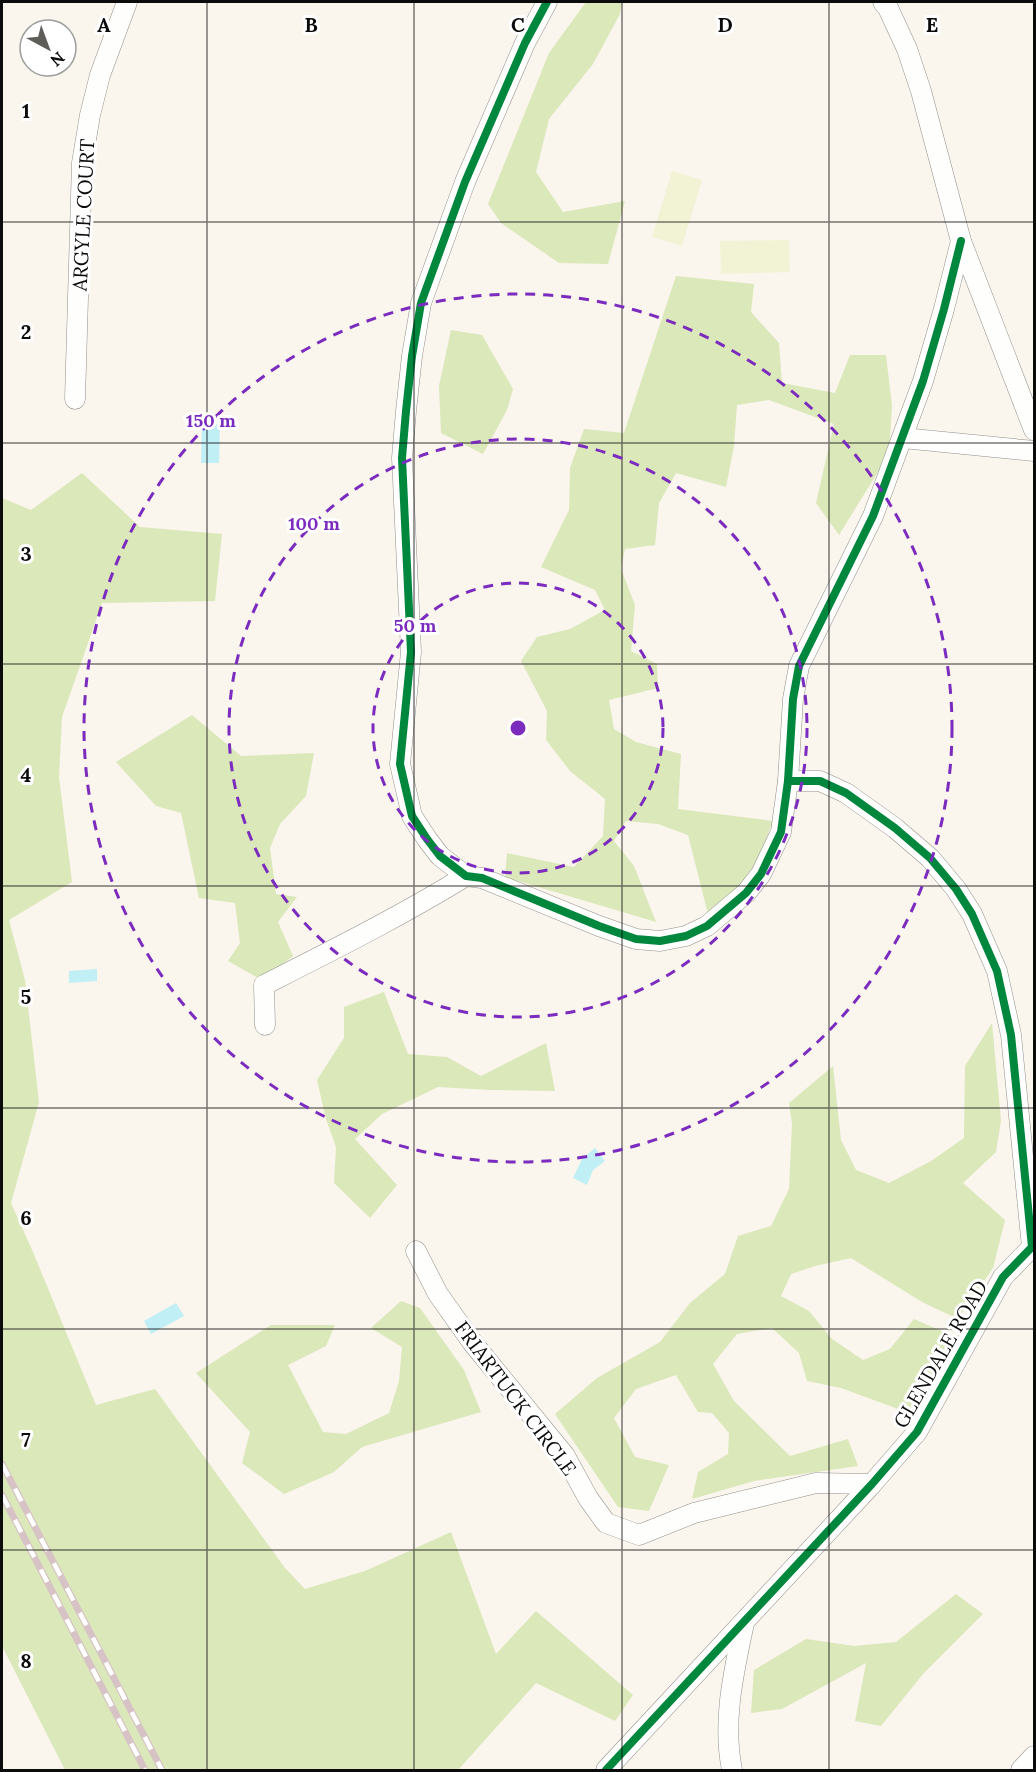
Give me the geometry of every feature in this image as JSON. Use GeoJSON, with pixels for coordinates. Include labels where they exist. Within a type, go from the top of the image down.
{"type":"FeatureCollection","features":[{"type":"Feature","properties":{"kind":"street","name":"ARGYLE COURT"},"geometry":{"type":"LineString","coordinates":[[75,399],[82,163],[100,75],[127,2]]}},
{"type":"Feature","properties":{"kind":"street"},"geometry":{"type":"LineString","coordinates":[[547,2],[525,43],[465,182],[421,303],[406,411],[402,458],[411,652],[400,764],[412,816],[440,856],[466,876],[482,878],[636,939],[660,940],[686,936],[707,926],[746,894],[761,874],[781,832],[788,781],[793,699],[799,666],[873,516],[903,438],[923,381],[961,241]]}},
{"type":"Feature","properties":{"kind":"street"},"geometry":{"type":"LineString","coordinates":[[883,2],[888,8],[906,49],[921,91],[961,241],[1035,430]]}},
{"type":"Feature","properties":{"kind":"street"},"geometry":{"type":"LineString","coordinates":[[903,438],[1035,451]]}},
{"type":"Feature","properties":{"kind":"street","name":"GLENDALE ROAD"},"geometry":{"type":"LineString","coordinates":[[606,1770],[872,1484],[916,1432],[1003,1277],[1034,1246],[1029,1163],[1011,1035],[997,972],[972,914],[956,889],[930,858],[895,828],[846,793],[820,781],[788,781]]}},
{"type":"Feature","properties":{"kind":"street"},"geometry":{"type":"LineString","coordinates":[[265,1026],[264,985],[357,939],[466,876]]}},
{"type":"Feature","properties":{"kind":"street","name":"FRIARTUCK CIRCLE"},"geometry":{"type":"LineString","coordinates":[[416,1251],[438,1294],[472,1342],[565,1456],[588,1498],[606,1523],[639,1535],[694,1513],[816,1483],[872,1484]]}},
{"type":"Feature","properties":{"kind":"street"},"geometry":{"type":"LineString","coordinates":[[732,1770],[729,1758],[729,1721],[733,1679],[744,1623]]}},
{"type":"Feature","properties":{"kind":"street"},"geometry":{"type":"LineString","coordinates":[[1021,1770],[1035,1756]]}},
{"type":"Feature","properties":{"kind":"green space"},"geometry":{"type":"Polygon","coordinates":[[[586,2],[622,2],[620,14],[593,64],[549,119],[536,172],[563,212],[625,201],[608,264],[559,263],[501,223],[488,204],[549,53],[586,2]]]}},
{"type":"Feature","properties":{"kind":"green space"},"geometry":{"type":"Polygon","coordinates":[[[672,171],[702,180],[682,246],[652,237],[672,171]]]}},
{"type":"Feature","properties":{"kind":"green space"},"geometry":{"type":"Polygon","coordinates":[[[789,240],[790,272],[721,274],[720,241],[789,240]]]}},
{"type":"Feature","properties":{"kind":"green space"},"geometry":{"type":"Polygon","coordinates":[[[676,276],[754,284],[751,312],[779,343],[782,383],[835,393],[850,355],[886,355],[892,406],[889,454],[839,535],[816,503],[834,424],[769,400],[737,405],[734,446],[726,487],[676,473],[659,503],[655,545],[625,549],[621,569],[635,605],[631,651],[657,664],[658,688],[609,700],[614,729],[636,742],[681,754],[678,809],[773,821],[749,883],[708,914],[688,835],[658,824],[626,821],[614,841],[634,866],[656,922],[505,877],[507,853],[574,867],[603,836],[605,799],[570,771],[546,740],[547,711],[521,661],[537,637],[570,629],[605,610],[595,590],[541,567],[569,510],[570,468],[584,429],[624,433],[676,276]]]}},
{"type":"Feature","properties":{"kind":"green space"},"geometry":{"type":"Polygon","coordinates":[[[451,330],[482,335],[513,389],[507,410],[483,454],[441,433],[439,386],[451,330]]]}},
{"type":"Feature","properties":{"kind":"green space"},"geometry":{"type":"Polygon","coordinates":[[[82,473],[140,527],[222,534],[215,601],[102,603],[62,717],[59,777],[72,882],[9,920],[25,980],[39,1102],[11,1203],[96,1405],[155,1389],[285,1568],[305,1589],[365,1571],[451,1532],[496,1654],[536,1611],[633,1695],[615,1721],[536,1683],[458,1770],[65,1770],[2,1646],[2,498],[31,510],[82,473]]]}},
{"type":"Feature","properties":{"kind":"green space"},"geometry":{"type":"Polygon","coordinates":[[[192,715],[241,756],[314,753],[306,796],[280,824],[270,848],[276,894],[297,897],[278,922],[293,956],[262,980],[228,961],[240,943],[235,903],[199,898],[181,813],[156,806],[116,762],[192,715]]]}},
{"type":"Feature","properties":{"kind":"green space"},"geometry":{"type":"Polygon","coordinates":[[[384,992],[408,1054],[447,1057],[481,1076],[546,1043],[555,1091],[438,1087],[382,1114],[355,1139],[397,1185],[370,1218],[334,1183],[336,1147],[326,1119],[317,1080],[344,1038],[344,1007],[384,992]]]}},
{"type":"Feature","properties":{"kind":"green space"},"geometry":{"type":"Polygon","coordinates":[[[992,1023],[1001,1121],[996,1152],[963,1183],[1005,1220],[993,1268],[958,1319],[922,1302],[851,1258],[791,1274],[781,1296],[809,1311],[832,1339],[863,1360],[890,1349],[914,1319],[957,1338],[912,1414],[841,1388],[807,1381],[799,1353],[772,1328],[737,1334],[713,1364],[734,1401],[790,1456],[848,1439],[858,1466],[754,1481],[692,1499],[698,1472],[728,1454],[729,1433],[712,1413],[698,1412],[676,1375],[636,1389],[614,1418],[635,1457],[669,1465],[649,1511],[618,1507],[555,1414],[597,1378],[660,1342],[690,1303],[725,1274],[738,1236],[771,1226],[789,1189],[792,1124],[789,1103],[833,1066],[841,1140],[856,1170],[889,1183],[931,1161],[964,1138],[965,1066],[992,1023]]]}},
{"type":"Feature","properties":{"kind":"green space"},"geometry":{"type":"Polygon","coordinates":[[[401,1301],[420,1308],[464,1370],[481,1412],[362,1447],[334,1472],[284,1494],[242,1463],[250,1432],[196,1373],[271,1325],[335,1325],[326,1346],[288,1365],[323,1432],[346,1434],[389,1413],[399,1381],[402,1347],[371,1328],[401,1301]]]}},
{"type":"Feature","properties":{"kind":"green space"},"geometry":{"type":"Polygon","coordinates":[[[956,1594],[983,1614],[923,1674],[881,1726],[855,1721],[866,1663],[782,1709],[751,1713],[754,1670],[806,1639],[854,1646],[896,1642],[956,1594]]]}},
{"type":"Feature","properties":{"kind":"water"},"geometry":{"type":"Polygon","coordinates":[[[202,424],[220,424],[219,463],[201,463],[202,424]]]}},
{"type":"Feature","properties":{"kind":"water"},"geometry":{"type":"Polygon","coordinates":[[[97,969],[97,981],[69,983],[69,971],[97,969]]]}},
{"type":"Feature","properties":{"kind":"water"},"geometry":{"type":"Polygon","coordinates":[[[595,1148],[605,1161],[593,1170],[587,1185],[573,1178],[582,1159],[595,1148]]]}},
{"type":"Feature","properties":{"kind":"water"},"geometry":{"type":"Polygon","coordinates":[[[176,1303],[184,1316],[151,1334],[144,1321],[176,1303]]]}},
{"type":"Feature","properties":{"kind":"railway"},"geometry":{"type":"LineString","coordinates":[[2,1464],[162,1770]]}},
{"type":"Feature","properties":{"kind":"railway"},"geometry":{"type":"LineString","coordinates":[[2,1495],[145,1770]]}},
{"type":"Feature","properties":{"kind":"cycle path"},"geometry":{"type":"LineString","coordinates":[[547,2],[525,43],[465,182],[421,303],[406,411],[402,458],[411,652],[400,764],[412,816],[440,856],[466,876],[482,878],[636,939],[660,941],[686,936],[707,926],[746,893],[761,874],[781,832],[788,781],[793,699],[799,666],[873,516],[923,381],[961,241]]}},
{"type":"Feature","properties":{"kind":"cycle path"},"geometry":{"type":"LineString","coordinates":[[606,1770],[872,1484],[917,1432],[1003,1277],[1032,1247],[1011,1035],[997,971],[972,914],[956,889],[930,858],[895,828],[846,793],[820,781],[788,781]]}}]}
